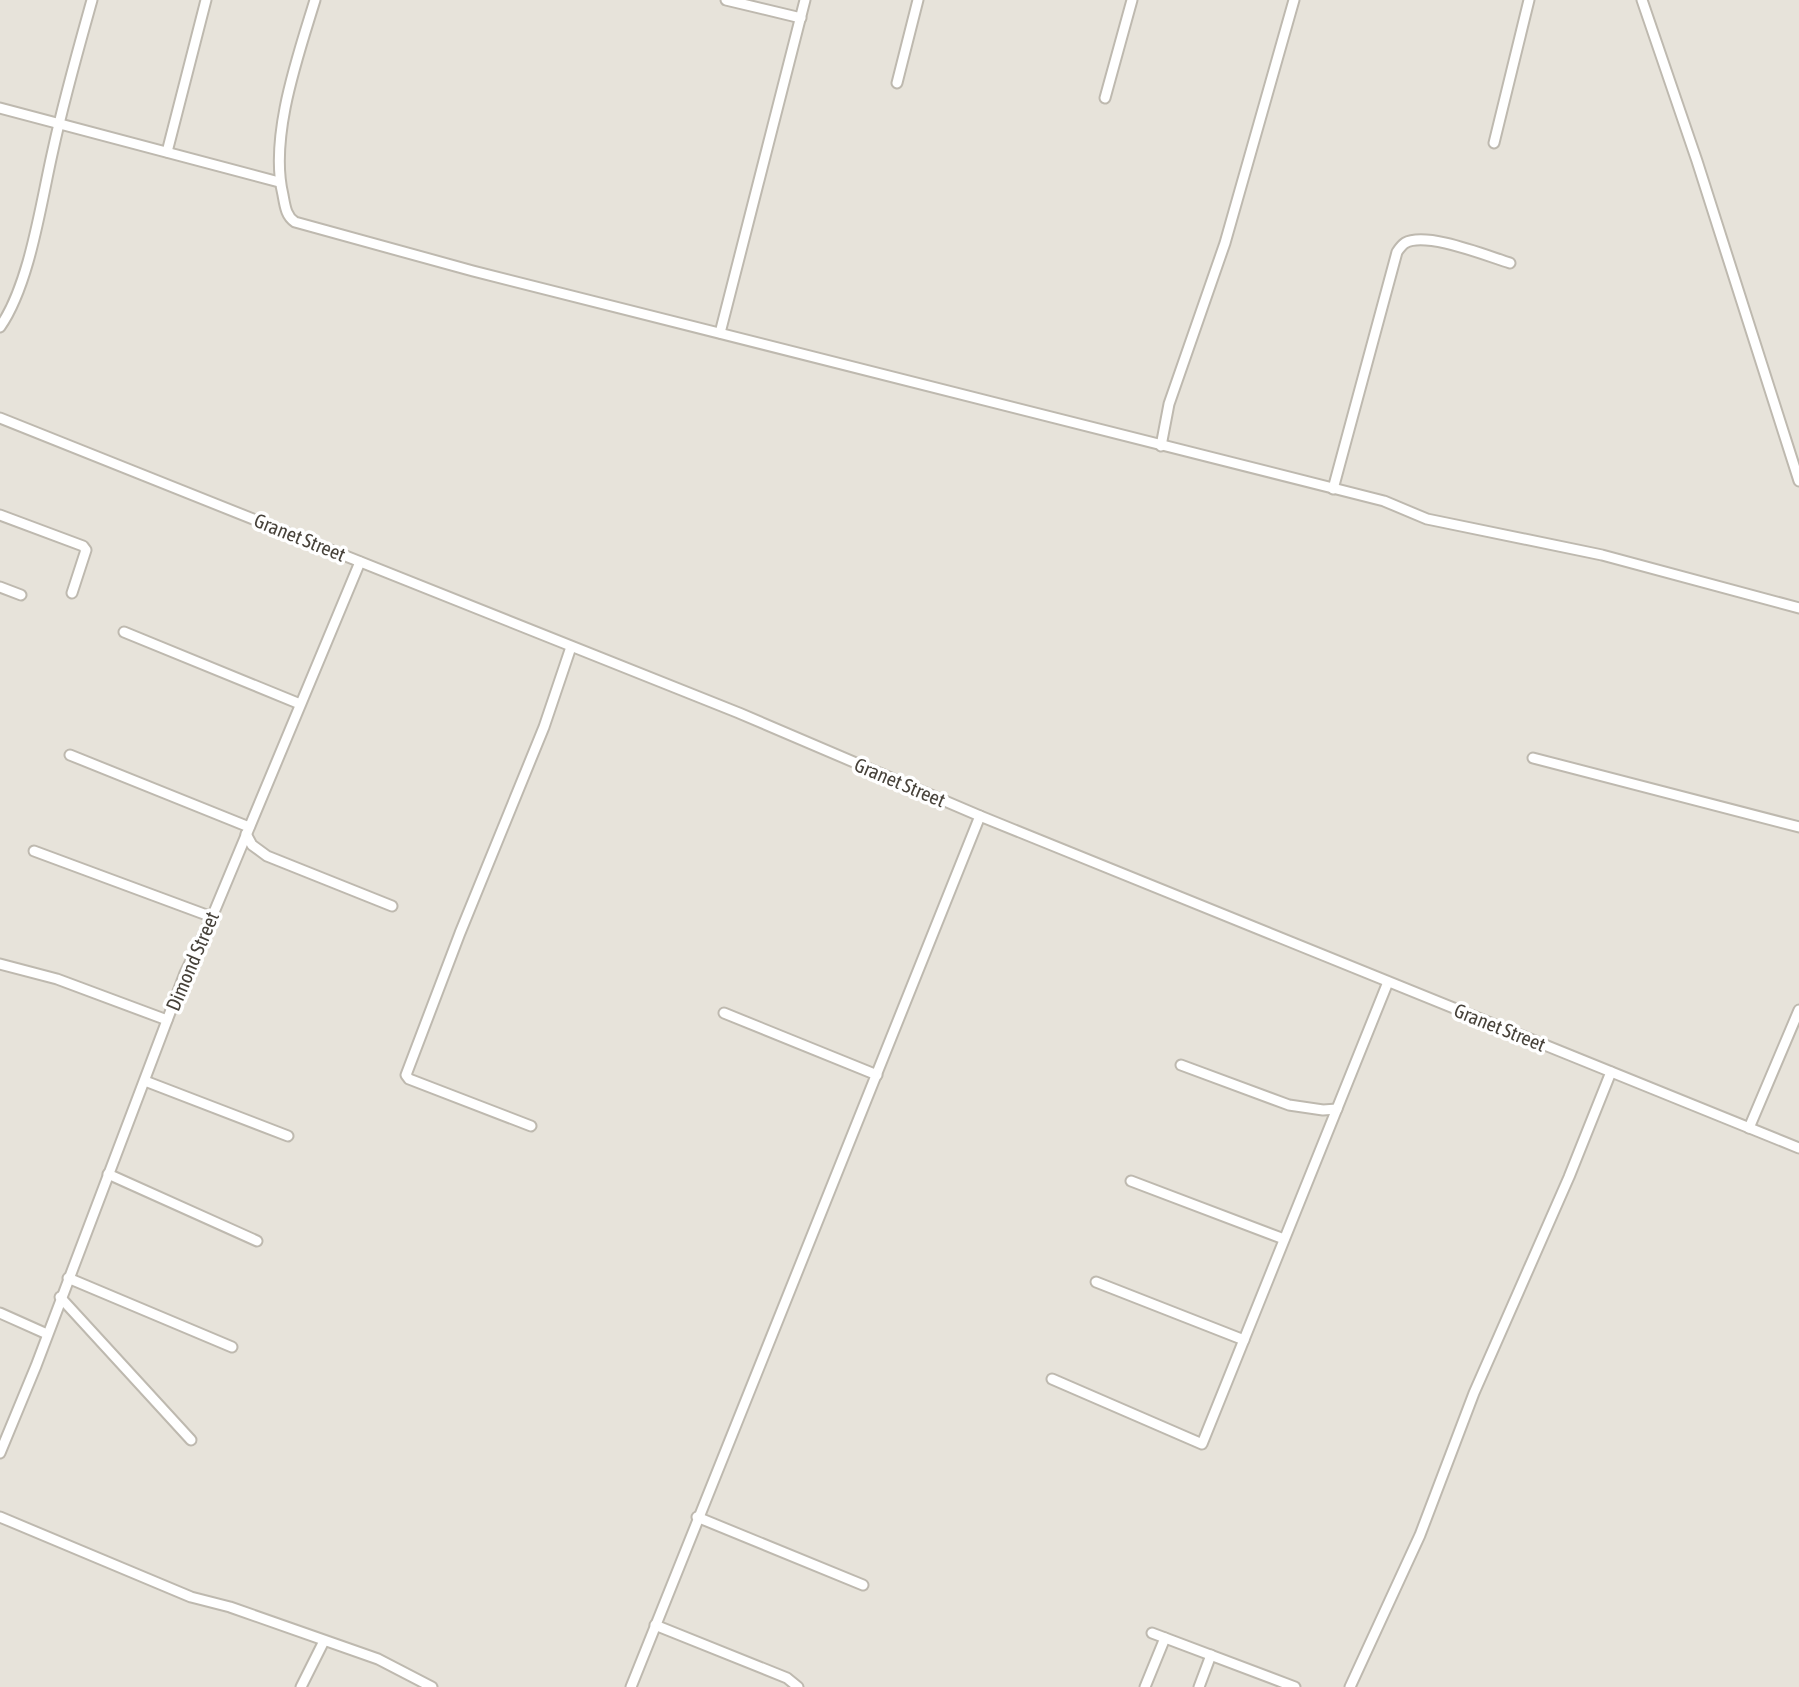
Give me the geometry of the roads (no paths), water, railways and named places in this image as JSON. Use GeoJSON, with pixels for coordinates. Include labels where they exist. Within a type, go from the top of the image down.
{"type":"FeatureCollection","features":[{"type":"Feature","properties":{"kind":"street"},"geometry":{"type":"LineString","coordinates":[[0,327],[17,294],[92,0]]}},
{"type":"Feature","properties":{"kind":"street"},"geometry":{"type":"LineString","coordinates":[[167,152],[206,0]]}},
{"type":"Feature","properties":{"kind":"street"},"geometry":{"type":"LineString","coordinates":[[315,0],[280,135],[279,182],[288,216],[295,222],[473,271],[1384,501],[1427,519],[1602,555],[1799,608]]}},
{"type":"Feature","properties":{"kind":"street"},"geometry":{"type":"LineString","coordinates":[[726,0],[801,18]]}},
{"type":"Feature","properties":{"kind":"street"},"geometry":{"type":"LineString","coordinates":[[720,333],[805,0]]}},
{"type":"Feature","properties":{"kind":"street"},"geometry":{"type":"LineString","coordinates":[[897,83],[918,0]]}},
{"type":"Feature","properties":{"kind":"street"},"geometry":{"type":"LineString","coordinates":[[1105,98],[1132,0]]}},
{"type":"Feature","properties":{"kind":"street"},"geometry":{"type":"LineString","coordinates":[[1161,446],[1169,404],[1225,243],[1294,0]]}},
{"type":"Feature","properties":{"kind":"street"},"geometry":{"type":"LineString","coordinates":[[1494,143],[1529,0]]}},
{"type":"Feature","properties":{"kind":"street"},"geometry":{"type":"LineString","coordinates":[[1642,0],[1799,481]]}},
{"type":"Feature","properties":{"kind":"street"},"geometry":{"type":"LineString","coordinates":[[0,108],[279,182]]}},
{"type":"Feature","properties":{"kind":"street"},"geometry":{"type":"LineString","coordinates":[[1333,489],[1397,252],[1402,245],[1414,240],[1443,243],[1510,263]]}},
{"type":"Feature","properties":{"kind":"street","name":"Granet Street"},"geometry":{"type":"LineString","coordinates":[[0,418],[739,713],[980,816],[1799,1148]]}},
{"type":"Feature","properties":{"kind":"street"},"geometry":{"type":"LineString","coordinates":[[0,515],[83,546],[86,550],[72,593]]}},
{"type":"Feature","properties":{"kind":"street","name":"Dimond Street"},"geometry":{"type":"LineString","coordinates":[[0,1453],[167,1020],[360,562]]}},
{"type":"Feature","properties":{"kind":"street"},"geometry":{"type":"LineString","coordinates":[[0,587],[21,595]]}},
{"type":"Feature","properties":{"kind":"street"},"geometry":{"type":"LineString","coordinates":[[124,632],[300,704]]}},
{"type":"Feature","properties":{"kind":"street"},"geometry":{"type":"LineString","coordinates":[[531,1126],[409,1079],[406,1075],[544,727],[571,647]]}},
{"type":"Feature","properties":{"kind":"street"},"geometry":{"type":"LineString","coordinates":[[70,755],[247,830],[258,851],[267,856],[392,906]]}},
{"type":"Feature","properties":{"kind":"street"},"geometry":{"type":"LineString","coordinates":[[1533,758],[1799,827]]}},
{"type":"Feature","properties":{"kind":"street"},"geometry":{"type":"LineString","coordinates":[[631,1687],[980,816]]}},
{"type":"Feature","properties":{"kind":"street"},"geometry":{"type":"LineString","coordinates":[[34,851],[212,917]]}},
{"type":"Feature","properties":{"kind":"street"},"geometry":{"type":"LineString","coordinates":[[0,964],[57,979],[167,1020]]}},
{"type":"Feature","properties":{"kind":"street"},"geometry":{"type":"LineString","coordinates":[[1052,1379],[1202,1444],[1388,982]]}},
{"type":"Feature","properties":{"kind":"street"},"geometry":{"type":"LineString","coordinates":[[1749,1128],[1799,1010]]}},
{"type":"Feature","properties":{"kind":"street"},"geometry":{"type":"LineString","coordinates":[[724,1013],[877,1075]]}},
{"type":"Feature","properties":{"kind":"street"},"geometry":{"type":"LineString","coordinates":[[1181,1065],[1289,1105],[1337,1109]]}},
{"type":"Feature","properties":{"kind":"street"},"geometry":{"type":"LineString","coordinates":[[1350,1687],[1420,1535],[1474,1393],[1569,1177],[1611,1072]]}},
{"type":"Feature","properties":{"kind":"street"},"geometry":{"type":"LineString","coordinates":[[145,1081],[288,1136]]}},
{"type":"Feature","properties":{"kind":"street"},"geometry":{"type":"LineString","coordinates":[[108,1174],[257,1241]]}},
{"type":"Feature","properties":{"kind":"street"},"geometry":{"type":"LineString","coordinates":[[1131,1181],[1284,1239]]}},
{"type":"Feature","properties":{"kind":"street"},"geometry":{"type":"LineString","coordinates":[[68,1278],[232,1347]]}},
{"type":"Feature","properties":{"kind":"street"},"geometry":{"type":"LineString","coordinates":[[1096,1282],[1244,1340]]}},
{"type":"Feature","properties":{"kind":"street"},"geometry":{"type":"LineString","coordinates":[[60,1297],[191,1440]]}},
{"type":"Feature","properties":{"kind":"street"},"geometry":{"type":"LineString","coordinates":[[0,1313],[47,1334]]}},
{"type":"Feature","properties":{"kind":"street"},"geometry":{"type":"LineString","coordinates":[[0,1517],[191,1597],[230,1607],[378,1659],[432,1687]]}},
{"type":"Feature","properties":{"kind":"street"},"geometry":{"type":"LineString","coordinates":[[697,1517],[863,1585]]}},
{"type":"Feature","properties":{"kind":"street"},"geometry":{"type":"LineString","coordinates":[[655,1625],[787,1678],[798,1687]]}},
{"type":"Feature","properties":{"kind":"street"},"geometry":{"type":"LineString","coordinates":[[1152,1633],[1278,1684],[1295,1687]]}},
{"type":"Feature","properties":{"kind":"street"},"geometry":{"type":"LineString","coordinates":[[1145,1687],[1165,1638]]}},
{"type":"Feature","properties":{"kind":"street"},"geometry":{"type":"LineString","coordinates":[[301,1687],[324,1641]]}},
{"type":"Feature","properties":{"kind":"street"},"geometry":{"type":"LineString","coordinates":[[1199,1687],[1211,1655]]}}]}
